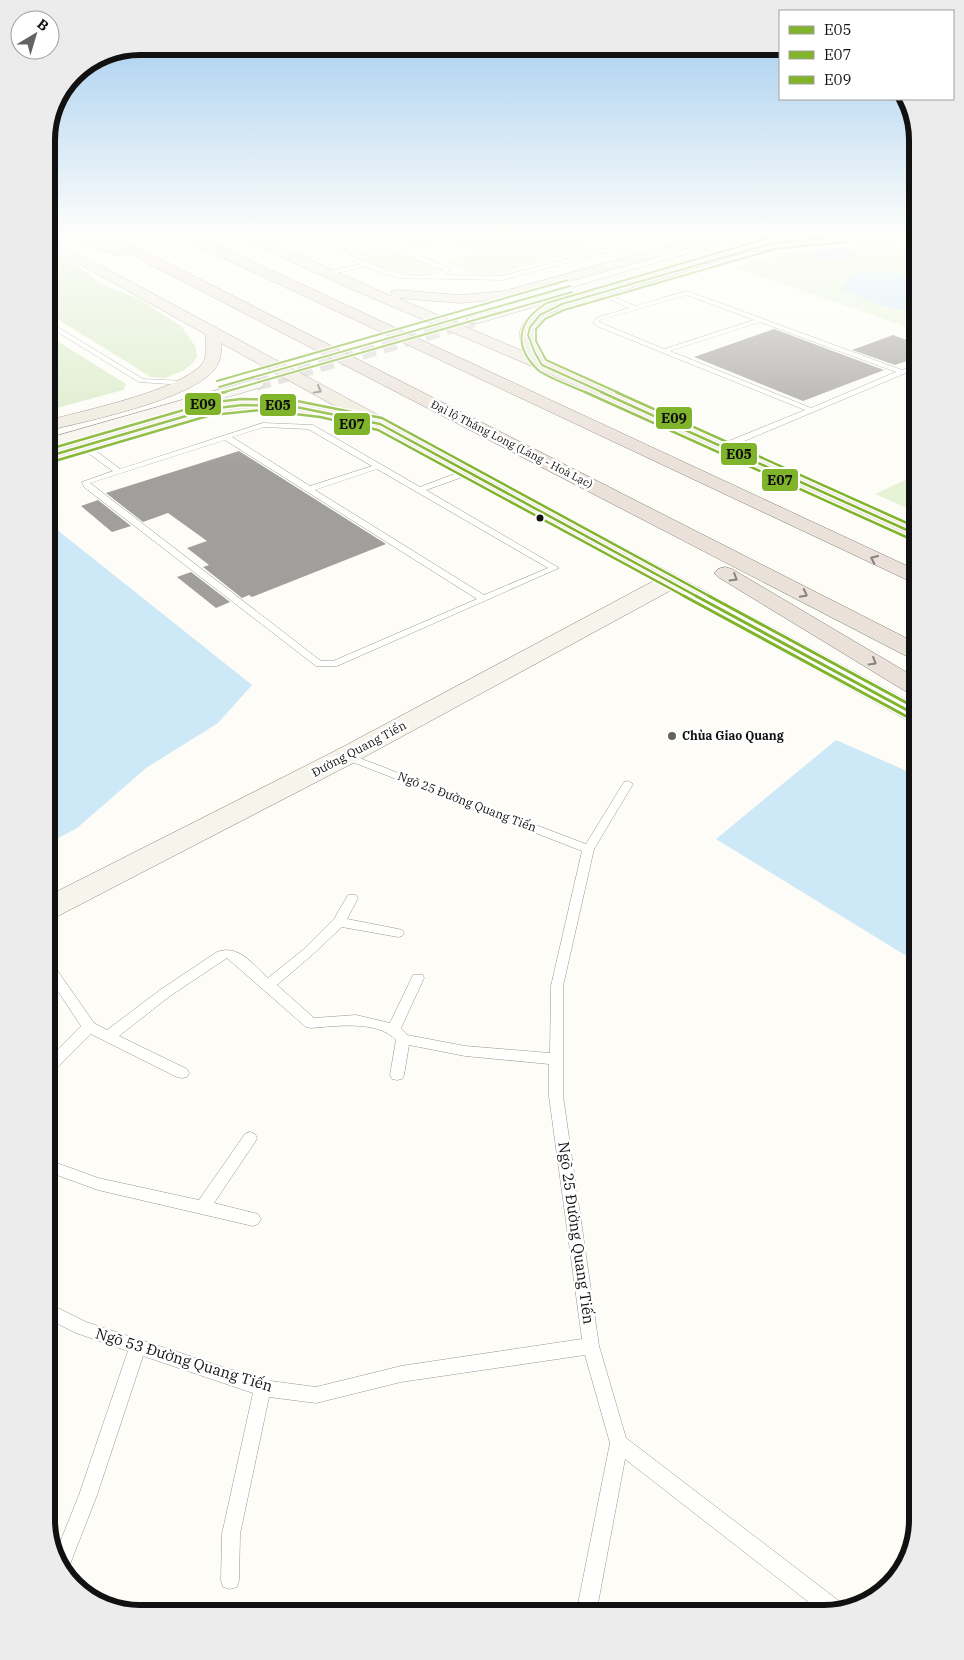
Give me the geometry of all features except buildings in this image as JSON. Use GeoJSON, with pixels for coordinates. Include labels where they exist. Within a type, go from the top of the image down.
{"type":"FeatureCollection","features":[{"type":"Feature","properties":{"kind":"highway"},"geometry":{"type":"LineString","coordinates":[[244,313],[298,334]]}},
{"type":"Feature","properties":{"kind":"highway","name":"Đại lộ Thăng Long (Láng - Hoà Lạc)"},"geometry":{"type":"LineString","coordinates":[[258,313],[909,647]]}},
{"type":"Feature","properties":{"kind":"highway"},"geometry":{"type":"LineString","coordinates":[[353,313],[909,575]]}},
{"type":"Feature","properties":{"kind":"highway"},"geometry":{"type":"LineString","coordinates":[[465,366],[537,393],[658,449],[909,556]]}},
{"type":"Feature","properties":{"kind":"highway"},"geometry":{"type":"LineString","coordinates":[[372,372],[470,430],[679,545],[909,683]]}},
{"type":"Feature","properties":{"kind":"main road"},"geometry":{"type":"LineString","coordinates":[[179,313],[669,582],[909,710]]}},
{"type":"Feature","properties":{"kind":"main road"},"geometry":{"type":"LineString","coordinates":[[421,313],[542,365],[909,531]]}},
{"type":"Feature","properties":{"kind":"main road"},"geometry":{"type":"LineString","coordinates":[[539,313],[531,319],[526,328],[526,338],[542,365]]}},
{"type":"Feature","properties":{"kind":"main road"},"geometry":{"type":"LineString","coordinates":[[55,423],[145,398],[173,389],[184,383],[206,370],[212,360],[214,349],[212,332]]}},
{"type":"Feature","properties":{"kind":"main road"},"geometry":{"type":"LineString","coordinates":[[55,454],[210,409],[234,406],[262,404],[314,409],[380,424]]}},
{"type":"Feature","properties":{"kind":"street"},"geometry":{"type":"LineString","coordinates":[[485,313],[470,318],[486,313]]}},
{"type":"Feature","properties":{"kind":"street"},"geometry":{"type":"LineString","coordinates":[[55,435],[251,382],[55,442]]}},
{"type":"Feature","properties":{"kind":"street","name":"Đường Quang Tiến"},"geometry":{"type":"LineString","coordinates":[[55,905],[346,756],[669,582]]}},
{"type":"Feature","properties":{"kind":"lane"},"geometry":{"type":"LineString","coordinates":[[617,313],[598,319],[596,322],[811,410]]}},
{"type":"Feature","properties":{"kind":"lane"},"geometry":{"type":"LineString","coordinates":[[742,313],[902,372]]}},
{"type":"Feature","properties":{"kind":"lane"},"geometry":{"type":"LineString","coordinates":[[664,351],[760,320]]}},
{"type":"Feature","properties":{"kind":"lane"},"geometry":{"type":"LineString","coordinates":[[55,328],[141,381],[184,383]]}},
{"type":"Feature","properties":{"kind":"lane"},"geometry":{"type":"LineString","coordinates":[[722,447],[909,369]]}},
{"type":"Feature","properties":{"kind":"lane"},"geometry":{"type":"LineString","coordinates":[[141,381],[145,398]]}},
{"type":"Feature","properties":{"kind":"lane"},"geometry":{"type":"LineString","coordinates":[[263,425],[310,427],[555,568],[334,664],[319,664],[86,482],[226,436],[263,425]]}},
{"type":"Feature","properties":{"kind":"lane"},"geometry":{"type":"LineString","coordinates":[[226,436],[484,599]]}},
{"type":"Feature","properties":{"kind":"lane"},"geometry":{"type":"LineString","coordinates":[[84,446],[118,471]]}},
{"type":"Feature","properties":{"kind":"lane"},"geometry":{"type":"LineString","coordinates":[[309,489],[378,466]]}},
{"type":"Feature","properties":{"kind":"lane"},"geometry":{"type":"LineString","coordinates":[[419,490],[468,472]]}},
{"type":"Feature","properties":{"kind":"lane","name":"Ngõ 25 Đường Quang Tiến"},"geometry":{"type":"LineString","coordinates":[[346,756],[588,848]]}},
{"type":"Feature","properties":{"kind":"lane","name":"Ngõ 25 Đường Quang Tiến"},"geometry":{"type":"LineString","coordinates":[[588,1605],[619,1443],[591,1346],[556,1096],[557,986],[588,848],[628,784]]}},
{"type":"Feature","properties":{"kind":"lane"},"geometry":{"type":"LineString","coordinates":[[267,986],[308,952],[339,922],[352,898]]}},
{"type":"Feature","properties":{"kind":"lane"},"geometry":{"type":"LineString","coordinates":[[339,922],[398,933]]}},
{"type":"Feature","properties":{"kind":"lane"},"geometry":{"type":"LineString","coordinates":[[108,1037],[165,993],[224,954],[234,955],[311,1023],[356,1020],[399,1034],[465,1051],[556,1059]]}},
{"type":"Feature","properties":{"kind":"lane"},"geometry":{"type":"LineString","coordinates":[[55,977],[89,1028],[182,1073]]}},
{"type":"Feature","properties":{"kind":"lane"},"geometry":{"type":"LineString","coordinates":[[397,1075],[399,1034],[418,978]]}},
{"type":"Feature","properties":{"kind":"lane"},"geometry":{"type":"LineString","coordinates":[[55,1061],[89,1028]]}},
{"type":"Feature","properties":{"kind":"lane"},"geometry":{"type":"LineString","coordinates":[[202,1208],[250,1138]]}},
{"type":"Feature","properties":{"kind":"lane"},"geometry":{"type":"LineString","coordinates":[[55,1168],[98,1184],[253,1219]]}},
{"type":"Feature","properties":{"kind":"lane","name":"Ngõ 53 Đường Quang Tiến"},"geometry":{"type":"LineString","coordinates":[[55,1314],[82,1328],[264,1388],[316,1395],[401,1374],[591,1346]]}},
{"type":"Feature","properties":{"kind":"lane"},"geometry":{"type":"LineString","coordinates":[[64,1556],[88,1495],[138,1346]]}},
{"type":"Feature","properties":{"kind":"lane"},"geometry":{"type":"LineString","coordinates":[[230,1580],[231,1534],[264,1388]]}},
{"type":"Feature","properties":{"kind":"lane"},"geometry":{"type":"LineString","coordinates":[[619,1443],[828,1605]]}},
{"type":"Feature","properties":{"kind":"green space"},"geometry":{"type":"Polygon","coordinates":[[[55,313],[162,313],[181,326],[195,346],[197,356],[194,362],[184,370],[165,378],[151,377],[55,318],[55,313]]]}},
{"type":"Feature","properties":{"kind":"green space"},"geometry":{"type":"Polygon","coordinates":[[[867,313],[909,313],[909,328],[867,313]]]}},
{"type":"Feature","properties":{"kind":"green space"},"geometry":{"type":"Polygon","coordinates":[[[55,340],[126,384],[123,390],[55,409],[55,340]]]}},
{"type":"Feature","properties":{"kind":"green space"},"geometry":{"type":"Polygon","coordinates":[[[909,478],[909,509],[875,494],[909,478]]]}},
{"type":"Feature","properties":{"kind":"water"},"geometry":{"type":"Polygon","coordinates":[[[55,528],[252,685],[218,723],[146,768],[77,828],[55,840],[55,528]]]}},
{"type":"Feature","properties":{"kind":"water"},"geometry":{"type":"Polygon","coordinates":[[[836,740],[909,772],[909,957],[716,839],[836,740]]]}},
{"type":"Feature","properties":{"kind":"tunnel"},"geometry":{"type":"LineString","coordinates":[[256,384],[474,320]]}},
{"type":"Feature","properties":{"kind":"transit line","name":"E09"},"geometry":{"type":"LineString","coordinates":[[217,381],[452,313]]}},
{"type":"Feature","properties":{"kind":"transit line","name":"E05"},"geometry":{"type":"LineString","coordinates":[[219,387],[475,313]]}},
{"type":"Feature","properties":{"kind":"transit line","name":"E07"},"geometry":{"type":"LineString","coordinates":[[221,393],[497,313]]}},
{"type":"Feature","properties":{"kind":"transit line","name":"E07"},"geometry":{"type":"LineString","coordinates":[[532,313],[524,322],[522,329],[523,343],[539,371],[909,538]]}},
{"type":"Feature","properties":{"kind":"transit line","name":"E05"},"geometry":{"type":"LineString","coordinates":[[543,313],[533,321],[528,335],[530,343],[542,365],[909,531]]}},
{"type":"Feature","properties":{"kind":"transit line","name":"E09"},"geometry":{"type":"LineString","coordinates":[[556,313],[539,324],[534,334],[546,360],[909,524]]}},
{"type":"Feature","properties":{"kind":"transit line","name":"E09"},"geometry":{"type":"LineString","coordinates":[[55,447],[208,403],[241,399],[292,400],[382,418],[909,704]]}},
{"type":"Feature","properties":{"kind":"transit line","name":"E05"},"geometry":{"type":"LineString","coordinates":[[55,454],[210,409],[242,405],[291,406],[380,424],[909,711]]}},
{"type":"Feature","properties":{"kind":"transit line","name":"E07"},"geometry":{"type":"LineString","coordinates":[[55,461],[211,415],[243,411],[277,410],[378,430],[909,718]]}},
{"type":"Feature","properties":{"kind":"place","name":"Chùa Giao Quang"},"geometry":{"type":"Point","coordinates":[672,736]}}]}
